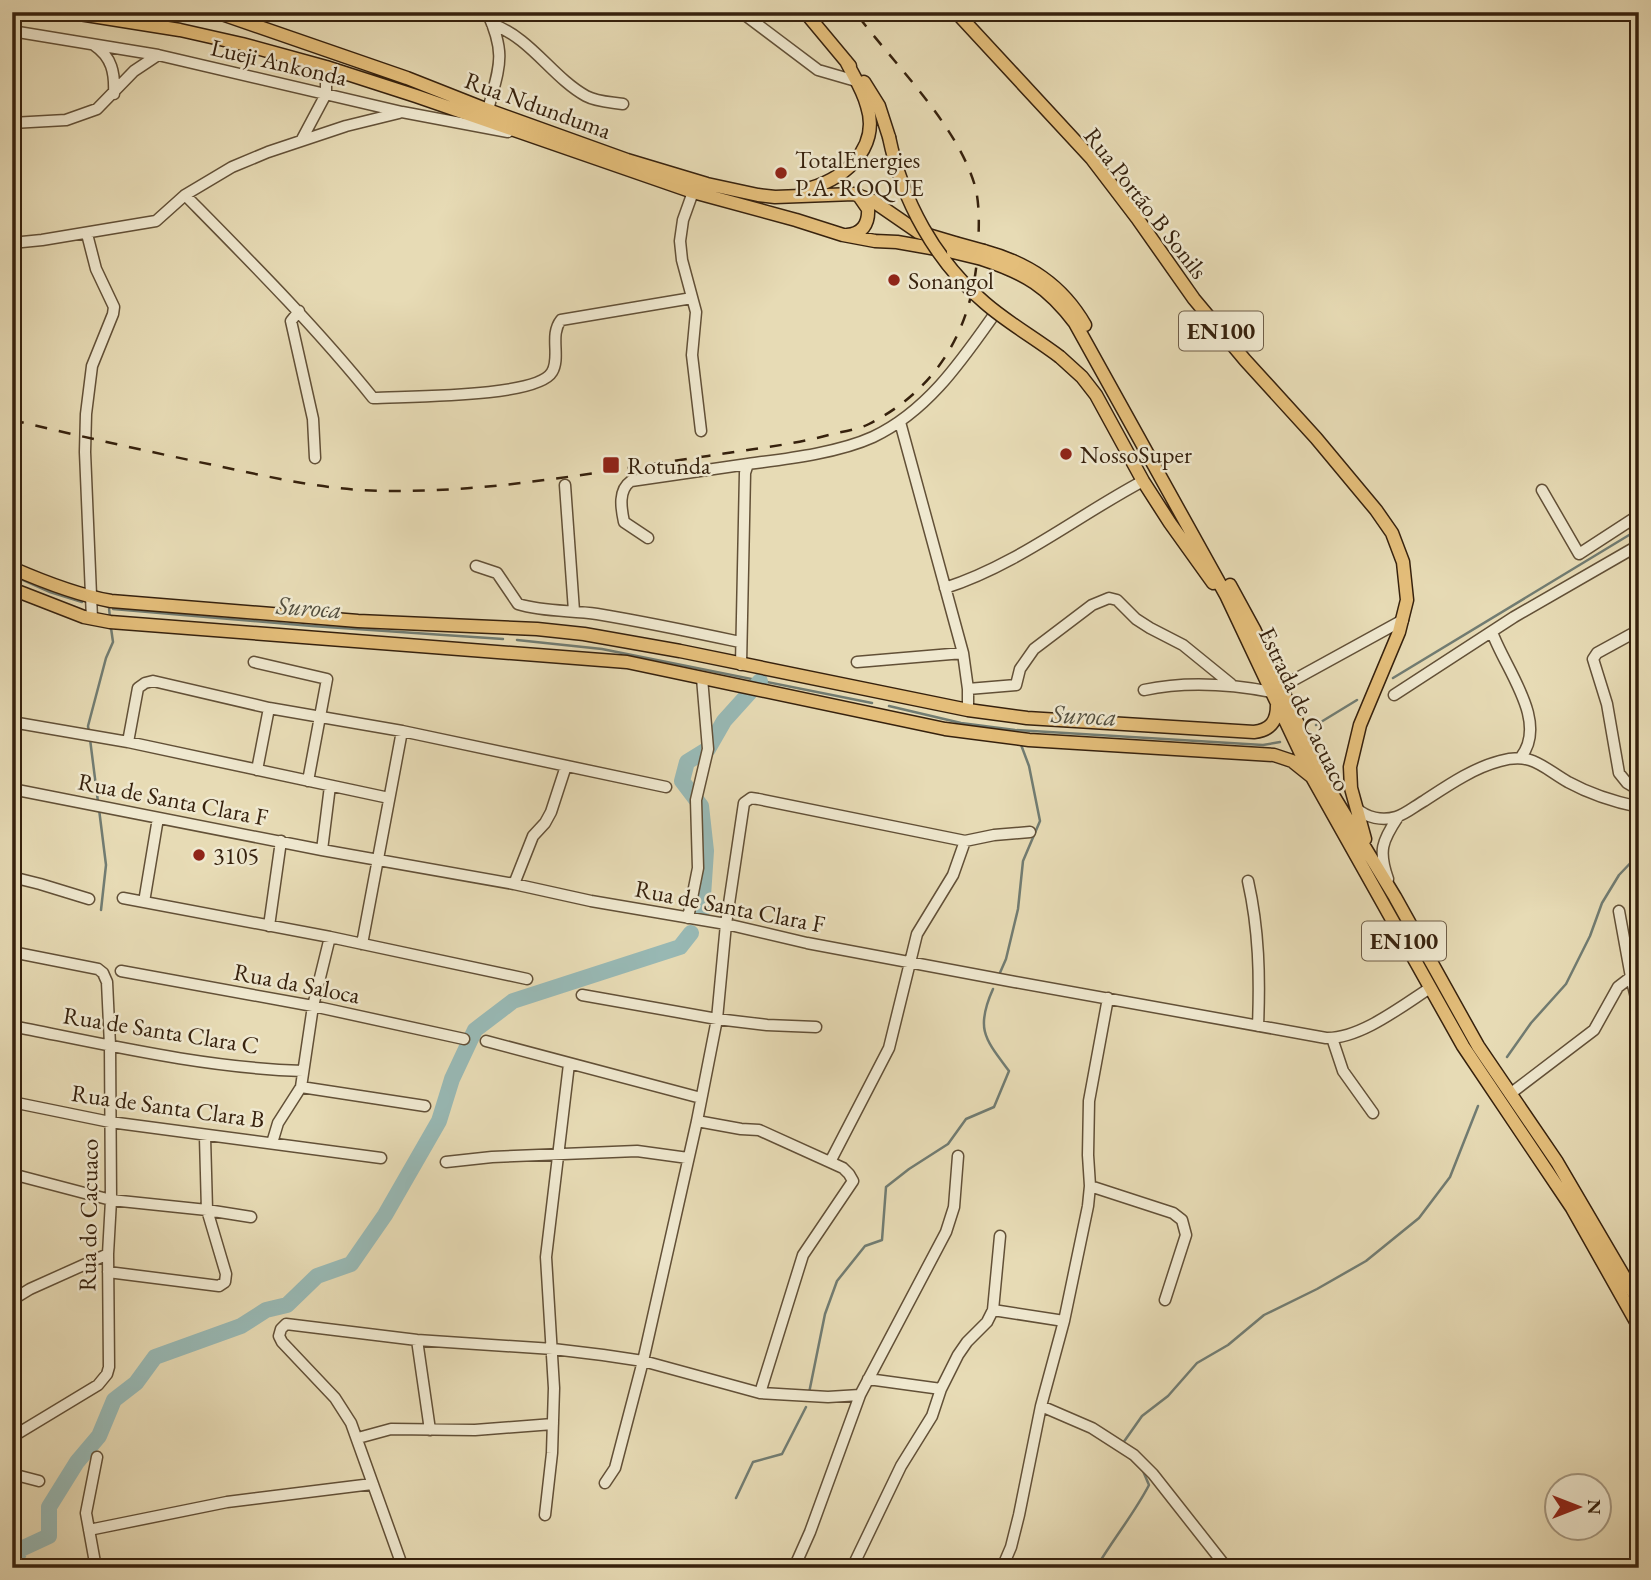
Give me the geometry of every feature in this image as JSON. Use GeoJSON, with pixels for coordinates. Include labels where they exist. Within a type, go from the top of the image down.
{"type":"FeatureCollection","features":[{"type":"Feature","properties":{"kind":"main road"},"geometry":{"type":"LineString","coordinates":[[67,12],[108,15]]}},
{"type":"Feature","properties":{"kind":"main road","name":"Rua Ndunduma"},"geometry":{"type":"LineString","coordinates":[[216,12],[407,78],[641,164],[707,184],[775,197],[854,194]]}},
{"type":"Feature","properties":{"kind":"main road"},"geometry":{"type":"LineString","coordinates":[[805,12],[859,76],[879,106],[900,180],[919,223],[947,264],[965,285],[996,312],[1060,357],[1082,377],[1096,395],[1143,481],[1207,577],[1226,595]]}},
{"type":"Feature","properties":{"kind":"main road","name":"Rua Portão B Sonils"},"geometry":{"type":"LineString","coordinates":[[956,12],[1091,159],[1194,299],[1376,510],[1392,533],[1403,562],[1407,593],[1403,620],[1360,725]]}},
{"type":"Feature","properties":{"kind":"main road","name":"Lueji Ankonda"},"geometry":{"type":"LineString","coordinates":[[108,15],[242,44]]}},
{"type":"Feature","properties":{"kind":"main road","name":"Rua Ndunduma"},"geometry":{"type":"LineString","coordinates":[[242,44],[327,67],[693,192],[843,235]]}},
{"type":"Feature","properties":{"kind":"main road"},"geometry":{"type":"LineString","coordinates":[[758,195],[794,192],[824,184],[851,167],[863,151],[870,134],[868,106],[846,61]]}},
{"type":"Feature","properties":{"kind":"main road"},"geometry":{"type":"LineString","coordinates":[[843,235],[850,236],[863,229],[869,216],[866,202],[854,194]]}},
{"type":"Feature","properties":{"kind":"main road","name":"Estrada de Cacuaco"},"geometry":{"type":"LineString","coordinates":[[854,194],[873,201],[918,232],[954,247],[1019,263],[1061,292],[1073,306],[1254,629],[1312,777],[1463,1046],[1572,1208],[1639,1327]]}},
{"type":"Feature","properties":{"kind":"main road","name":"Estrada de Cacuaco"},"geometry":{"type":"LineString","coordinates":[[843,235],[876,241],[954,247]]}},
{"type":"Feature","properties":{"kind":"main road","name":"Estrada de Cacuaco"},"geometry":{"type":"LineString","coordinates":[[983,255],[1038,283],[1059,302],[1075,323],[1277,689],[1277,705],[1294,728]]}},
{"type":"Feature","properties":{"kind":"main road"},"geometry":{"type":"LineString","coordinates":[[12,568],[92,598],[358,621],[508,628],[620,640],[968,710],[1027,718],[1254,732],[1267,729],[1274,723],[1277,705]]}},
{"type":"Feature","properties":{"kind":"main road"},"geometry":{"type":"LineString","coordinates":[[12,589],[51,606],[92,619],[627,662],[945,729],[1015,739],[1274,755],[1292,761],[1312,777]]}},
{"type":"Feature","properties":{"kind":"main road"},"geometry":{"type":"LineString","coordinates":[[508,628],[508,651]]}},
{"type":"Feature","properties":{"kind":"main road"},"geometry":{"type":"LineString","coordinates":[[878,715],[882,693]]}},
{"type":"Feature","properties":{"kind":"main road","name":"Estrada de Cacuaco"},"geometry":{"type":"LineString","coordinates":[[1360,725],[1350,767],[1356,808],[1372,860]]}},
{"type":"Feature","properties":{"kind":"main road","name":"Estrada de Cacuaco"},"geometry":{"type":"LineString","coordinates":[[1301,744],[1395,897],[1478,1046],[1557,1162],[1639,1302]]}},
{"type":"Feature","properties":{"kind":"street"},"geometry":{"type":"LineString","coordinates":[[487,12],[500,47],[501,58],[488,110]]}},
{"type":"Feature","properties":{"kind":"street"},"geometry":{"type":"LineString","coordinates":[[741,12],[818,70],[856,80]]}},
{"type":"Feature","properties":{"kind":"street"},"geometry":{"type":"LineString","coordinates":[[492,23],[511,33],[570,85],[587,96],[623,104]]}},
{"type":"Feature","properties":{"kind":"street","name":"Lueji Ankonda"},"geometry":{"type":"LineString","coordinates":[[12,31],[159,55],[402,112],[535,138]]}},
{"type":"Feature","properties":{"kind":"street"},"geometry":{"type":"LineString","coordinates":[[92,44],[104,52],[110,61],[114,94]]}},
{"type":"Feature","properties":{"kind":"street"},"geometry":{"type":"LineString","coordinates":[[12,123],[66,120],[97,109],[134,71],[159,55]]}},
{"type":"Feature","properties":{"kind":"street"},"geometry":{"type":"LineString","coordinates":[[301,141],[326,94],[327,67]]}},
{"type":"Feature","properties":{"kind":"street"},"geometry":{"type":"LineString","coordinates":[[12,243],[156,221],[185,195],[232,167],[346,126],[402,112]]}},
{"type":"Feature","properties":{"kind":"street"},"geometry":{"type":"LineString","coordinates":[[693,192],[683,220],[680,241],[682,260],[696,312],[692,355],[701,431]]}},
{"type":"Feature","properties":{"kind":"street"},"geometry":{"type":"LineString","coordinates":[[185,195],[299,311],[373,398],[498,392],[538,384],[547,378],[554,365],[555,335],[557,324],[561,320],[692,298]]}},
{"type":"Feature","properties":{"kind":"street"},"geometry":{"type":"LineString","coordinates":[[87,233],[96,269],[114,307],[92,366],[86,414],[85,452],[92,619]]}},
{"type":"Feature","properties":{"kind":"street"},"geometry":{"type":"LineString","coordinates":[[299,311],[291,321],[313,419],[316,458]]}},
{"type":"Feature","properties":{"kind":"street"},"geometry":{"type":"LineString","coordinates":[[648,538],[624,522],[622,493],[626,484],[631,481],[832,449],[872,438],[900,422],[936,391],[996,312]]}},
{"type":"Feature","properties":{"kind":"street"},"geometry":{"type":"LineString","coordinates":[[900,422],[963,653],[968,710]]}},
{"type":"Feature","properties":{"kind":"street"},"geometry":{"type":"LineString","coordinates":[[741,664],[744,473],[748,464]]}},
{"type":"Feature","properties":{"kind":"street"},"geometry":{"type":"LineString","coordinates":[[945,589],[968,581],[1018,556],[1143,481]]}},
{"type":"Feature","properties":{"kind":"street"},"geometry":{"type":"LineString","coordinates":[[565,485],[574,611]]}},
{"type":"Feature","properties":{"kind":"street"},"geometry":{"type":"LineString","coordinates":[[1542,490],[1579,554],[1639,515]]}},
{"type":"Feature","properties":{"kind":"street"},"geometry":{"type":"LineString","coordinates":[[1394,695],[1557,591],[1639,545]]}},
{"type":"Feature","properties":{"kind":"street"},"geometry":{"type":"LineString","coordinates":[[476,566],[497,573],[518,604],[536,610],[574,611],[740,642]]}},
{"type":"Feature","properties":{"kind":"street"},"geometry":{"type":"LineString","coordinates":[[968,689],[1016,685],[1020,668],[1034,649],[1092,605],[1109,598],[1117,600],[1150,628],[1183,645],[1231,684]]}},
{"type":"Feature","properties":{"kind":"street"},"geometry":{"type":"LineString","coordinates":[[1144,690],[1231,684],[1277,689],[1403,620]]}},
{"type":"Feature","properties":{"kind":"street"},"geometry":{"type":"LineString","coordinates":[[1639,630],[1597,653],[1593,659],[1607,704],[1619,773],[1627,783],[1639,790]]}},
{"type":"Feature","properties":{"kind":"street"},"geometry":{"type":"LineString","coordinates":[[1492,632],[1531,722],[1529,747],[1521,757]]}},
{"type":"Feature","properties":{"kind":"street"},"geometry":{"type":"LineString","coordinates":[[856,662],[963,653]]}},
{"type":"Feature","properties":{"kind":"street"},"geometry":{"type":"LineString","coordinates":[[254,663],[327,679],[307,781]]}},
{"type":"Feature","properties":{"kind":"street"},"geometry":{"type":"LineString","coordinates":[[688,918],[698,868],[696,800],[708,749],[702,678]]}},
{"type":"Feature","properties":{"kind":"street"},"geometry":{"type":"LineString","coordinates":[[128,742],[138,688],[153,681],[269,708],[402,731],[666,787]]}},
{"type":"Feature","properties":{"kind":"street"},"geometry":{"type":"LineString","coordinates":[[257,770],[269,708]]}},
{"type":"Feature","properties":{"kind":"street"},"geometry":{"type":"LineString","coordinates":[[12,722],[128,742],[388,798]]}},
{"type":"Feature","properties":{"kind":"street"},"geometry":{"type":"LineString","coordinates":[[362,944],[402,731]]}},
{"type":"Feature","properties":{"kind":"street"},"geometry":{"type":"LineString","coordinates":[[1395,897],[1382,854],[1386,835],[1398,817],[1485,766],[1521,757],[1542,765],[1568,782],[1595,794],[1639,807]]}},
{"type":"Feature","properties":{"kind":"street"},"geometry":{"type":"LineString","coordinates":[[514,884],[533,836],[551,812],[566,766]]}},
{"type":"Feature","properties":{"kind":"street"},"geometry":{"type":"LineString","coordinates":[[322,850],[330,786]]}},
{"type":"Feature","properties":{"kind":"street","name":"Rua de Santa Clara F"},"geometry":{"type":"LineString","coordinates":[[12,789],[322,850],[726,924],[807,943],[1332,1038],[1355,1032],[1382,1019],[1430,988]]}},
{"type":"Feature","properties":{"kind":"street"},"geometry":{"type":"LineString","coordinates":[[605,1483],[615,1468],[643,1362],[697,1121],[717,1019],[726,924],[744,803],[751,798],[965,841],[1030,832]]}},
{"type":"Feature","properties":{"kind":"street"},"geometry":{"type":"LineString","coordinates":[[1356,808],[1376,818],[1398,817]]}},
{"type":"Feature","properties":{"kind":"street"},"geometry":{"type":"LineString","coordinates":[[144,902],[158,818]]}},
{"type":"Feature","properties":{"kind":"street"},"geometry":{"type":"LineString","coordinates":[[270,926],[281,841]]}},
{"type":"Feature","properties":{"kind":"street"},"geometry":{"type":"LineString","coordinates":[[830,1162],[888,1048],[918,934],[953,874],[965,841]]}},
{"type":"Feature","properties":{"kind":"street"},"geometry":{"type":"LineString","coordinates":[[12,877],[89,900]]}},
{"type":"Feature","properties":{"kind":"street"},"geometry":{"type":"LineString","coordinates":[[1248,881],[1258,938],[1258,1026]]}},
{"type":"Feature","properties":{"kind":"street"},"geometry":{"type":"LineString","coordinates":[[123,898],[330,937],[527,979]]}},
{"type":"Feature","properties":{"kind":"street"},"geometry":{"type":"LineString","coordinates":[[1619,911],[1635,979],[1639,1010]]}},
{"type":"Feature","properties":{"kind":"street","name":"Rua de Santa Clara B"},"geometry":{"type":"LineString","coordinates":[[12,1102],[110,1122],[272,1143],[278,1123],[301,1087],[313,1006],[330,937]]}},
{"type":"Feature","properties":{"kind":"street","name":"Rua do Cacuaco"},"geometry":{"type":"LineString","coordinates":[[12,952],[97,968],[103,972],[107,982],[111,1200],[107,1374],[87,1394],[67,1402],[12,1437]]}},
{"type":"Feature","properties":{"kind":"street","name":"Rua da Saloca"},"geometry":{"type":"LineString","coordinates":[[121,971],[313,1006],[464,1039]]}},
{"type":"Feature","properties":{"kind":"street"},"geometry":{"type":"LineString","coordinates":[[1510,1094],[1594,1030],[1618,986],[1635,979]]}},
{"type":"Feature","properties":{"kind":"street"},"geometry":{"type":"LineString","coordinates":[[582,995],[717,1019],[816,1027]]}},
{"type":"Feature","properties":{"kind":"street"},"geometry":{"type":"LineString","coordinates":[[1003,1568],[1019,1515],[1041,1406],[1064,1321],[1090,1186],[1089,1101],[1108,998]]}},
{"type":"Feature","properties":{"kind":"street","name":"Rua de Santa Clara C"},"geometry":{"type":"LineString","coordinates":[[12,1026],[222,1064],[303,1071]]}},
{"type":"Feature","properties":{"kind":"street"},"geometry":{"type":"LineString","coordinates":[[1332,1038],[1343,1071],[1373,1113]]}},
{"type":"Feature","properties":{"kind":"street"},"geometry":{"type":"LineString","coordinates":[[486,1041],[701,1098]]}},
{"type":"Feature","properties":{"kind":"street"},"geometry":{"type":"LineString","coordinates":[[545,1515],[553,1424],[553,1349],[546,1256],[569,1064]]}},
{"type":"Feature","properties":{"kind":"street"},"geometry":{"type":"LineString","coordinates":[[301,1087],[425,1106]]}},
{"type":"Feature","properties":{"kind":"street"},"geometry":{"type":"LineString","coordinates":[[697,1121],[759,1130],[830,1162],[847,1171],[852,1177],[852,1186],[803,1255],[760,1393]]}},
{"type":"Feature","properties":{"kind":"street"},"geometry":{"type":"LineString","coordinates":[[108,1272],[219,1286],[225,1282],[226,1274],[207,1210],[205,1136]]}},
{"type":"Feature","properties":{"kind":"street"},"geometry":{"type":"LineString","coordinates":[[272,1143],[381,1158]]}},
{"type":"Feature","properties":{"kind":"street"},"geometry":{"type":"LineString","coordinates":[[446,1162],[492,1157],[637,1151],[688,1158]]}},
{"type":"Feature","properties":{"kind":"street"},"geometry":{"type":"LineString","coordinates":[[794,1568],[810,1532],[860,1395],[946,1232],[954,1207],[958,1156]]}},
{"type":"Feature","properties":{"kind":"street"},"geometry":{"type":"LineString","coordinates":[[12,1174],[111,1200],[251,1217]]}},
{"type":"Feature","properties":{"kind":"street"},"geometry":{"type":"LineString","coordinates":[[1090,1186],[1172,1213],[1182,1220],[1186,1235],[1165,1300]]}},
{"type":"Feature","properties":{"kind":"street"},"geometry":{"type":"LineString","coordinates":[[854,1567],[901,1466],[932,1416],[941,1389],[962,1349],[987,1322],[993,1310],[1000,1236]]}},
{"type":"Feature","properties":{"kind":"street"},"geometry":{"type":"LineString","coordinates":[[12,1300],[30,1289],[108,1254]]}},
{"type":"Feature","properties":{"kind":"street"},"geometry":{"type":"LineString","coordinates":[[993,1310],[1064,1321]]}},
{"type":"Feature","properties":{"kind":"street"},"geometry":{"type":"LineString","coordinates":[[403,1568],[358,1438],[335,1398],[282,1342],[281,1329],[286,1324],[417,1340],[553,1349],[643,1362],[760,1393],[828,1397],[860,1395]]}},
{"type":"Feature","properties":{"kind":"street"},"geometry":{"type":"LineString","coordinates":[[417,1340],[430,1430]]}},
{"type":"Feature","properties":{"kind":"street"},"geometry":{"type":"LineString","coordinates":[[868,1379],[941,1389]]}},
{"type":"Feature","properties":{"kind":"street"},"geometry":{"type":"LineString","coordinates":[[1041,1406],[1091,1428],[1134,1455],[1227,1568]]}},
{"type":"Feature","properties":{"kind":"street"},"geometry":{"type":"LineString","coordinates":[[358,1438],[384,1429],[475,1430],[553,1424]]}},
{"type":"Feature","properties":{"kind":"street"},"geometry":{"type":"LineString","coordinates":[[96,1568],[86,1513],[97,1457]]}},
{"type":"Feature","properties":{"kind":"street"},"geometry":{"type":"LineString","coordinates":[[12,1474],[39,1481]]}},
{"type":"Feature","properties":{"kind":"street"},"geometry":{"type":"LineString","coordinates":[[89,1530],[227,1502],[372,1484]]}},
{"type":"Feature","properties":{"kind":"waterway","name":"Suroca"},"geometry":{"type":"LineString","coordinates":[[1393,678],[1639,529]]}},
{"type":"Feature","properties":{"kind":"waterway"},"geometry":{"type":"LineString","coordinates":[[12,575],[50,592],[82,602]]}},
{"type":"Feature","properties":{"kind":"waterway"},"geometry":{"type":"LineString","coordinates":[[109,608],[110,618]]}},
{"type":"Feature","properties":{"kind":"waterway","name":"Suroca"},"geometry":{"type":"LineString","coordinates":[[113,609],[503,639]]}},
{"type":"Feature","properties":{"kind":"waterway"},"geometry":{"type":"LineString","coordinates":[[89,733],[88,726],[106,658],[113,642],[111,628]]}},
{"type":"Feature","properties":{"kind":"waterway","name":"Suroca"},"geometry":{"type":"LineString","coordinates":[[517,640],[602,649],[872,703]]}},
{"type":"Feature","properties":{"kind":"waterway"},"geometry":{"type":"LineString","coordinates":[[702,911],[706,851],[701,806],[682,781],[687,762],[708,749],[724,721],[760,681]]}},
{"type":"Feature","properties":{"kind":"waterway","name":"Suroca"},"geometry":{"type":"LineString","coordinates":[[1316,725],[1357,700]]}},
{"type":"Feature","properties":{"kind":"waterway","name":"Suroca"},"geometry":{"type":"LineString","coordinates":[[889,706],[961,723],[1015,730],[1263,745],[1280,742]]}},
{"type":"Feature","properties":{"kind":"waterway"},"geometry":{"type":"LineString","coordinates":[[90,739],[98,802]]}},
{"type":"Feature","properties":{"kind":"waterway"},"geometry":{"type":"LineString","coordinates":[[999,975],[1006,959],[1018,909],[1023,861],[1040,821],[1029,766],[1020,742]]}},
{"type":"Feature","properties":{"kind":"waterway"},"geometry":{"type":"LineString","coordinates":[[99,809],[106,865],[101,910]]}},
{"type":"Feature","properties":{"kind":"waterway"},"geometry":{"type":"LineString","coordinates":[[1507,1057],[1531,1023],[1566,984],[1590,936],[1602,903],[1619,875],[1639,854]]}},
{"type":"Feature","properties":{"kind":"waterway"},"geometry":{"type":"LineString","coordinates":[[12,1567],[21,1549],[49,1536],[49,1507],[77,1462],[99,1436],[114,1400],[136,1383],[155,1357],[241,1326],[266,1310],[287,1305],[317,1276],[351,1264],[385,1215],[439,1121],[452,1079],[475,1030],[513,1001],[680,947],[691,933]]}},
{"type":"Feature","properties":{"kind":"waterway"},"geometry":{"type":"LineString","coordinates":[[809,1393],[825,1314],[837,1281],[865,1246],[882,1240],[886,1187],[948,1144],[966,1119],[994,1107],[1009,1071],[985,1033],[985,1014],[993,989]]}},
{"type":"Feature","properties":{"kind":"waterway"},"geometry":{"type":"LineString","coordinates":[[1123,1443],[1142,1416],[1168,1396],[1197,1363],[1228,1345],[1264,1315],[1366,1261],[1419,1218],[1450,1177],[1478,1106]]}},
{"type":"Feature","properties":{"kind":"waterway"},"geometry":{"type":"LineString","coordinates":[[736,1498],[753,1462],[782,1454],[806,1407]]}},
{"type":"Feature","properties":{"kind":"waterway"},"geometry":{"type":"LineString","coordinates":[[1096,1568],[1149,1485],[1143,1471],[1127,1455]]}},
{"type":"Feature","properties":{"kind":"railway"},"geometry":{"type":"LineString","coordinates":[[12,420],[286,480],[361,490],[405,491],[492,486],[579,475],[788,444],[869,424],[915,392],[934,373],[949,351],[960,328],[975,276],[979,216],[975,186],[954,140],[922,95],[855,12]]}},
{"type":"Feature","properties":{"kind":"place","name":"TotalEnergies P.A. ROQUE"},"geometry":{"type":"Point","coordinates":[781,173]}},
{"type":"Feature","properties":{"kind":"place","name":"Sonangol"},"geometry":{"type":"Point","coordinates":[894,280]}},
{"type":"Feature","properties":{"kind":"place","name":"NossoSuper"},"geometry":{"type":"Point","coordinates":[1066,454]}},
{"type":"Feature","properties":{"kind":"place","name":"Rotunda"},"geometry":{"type":"Point","coordinates":[611,465]}},
{"type":"Feature","properties":{"kind":"place","name":"3105"},"geometry":{"type":"Point","coordinates":[199,855]}}]}
